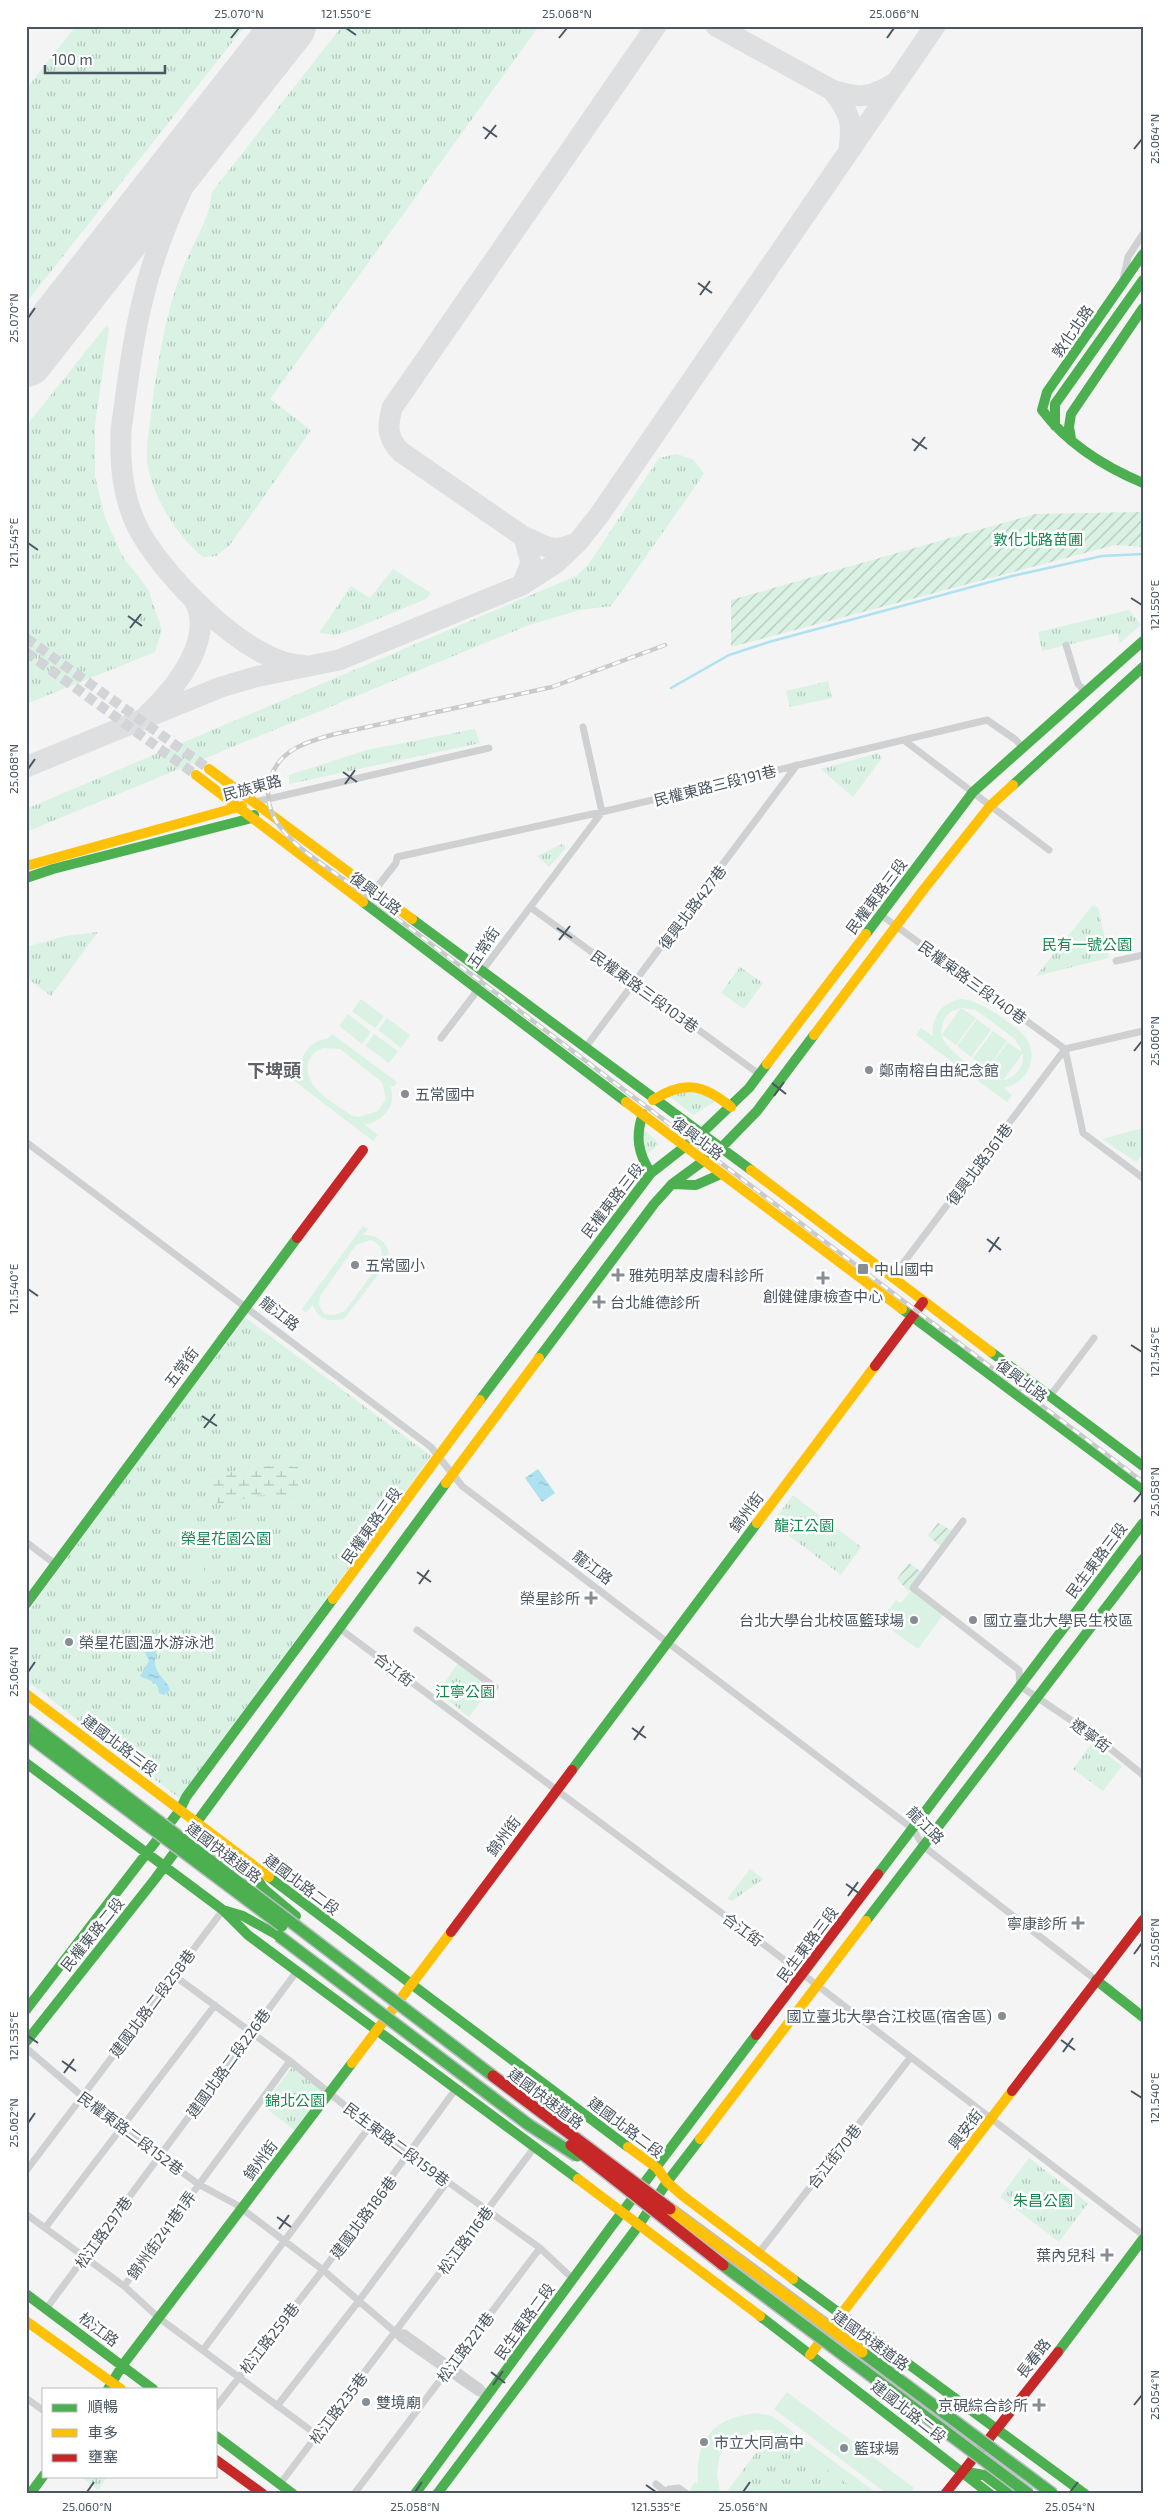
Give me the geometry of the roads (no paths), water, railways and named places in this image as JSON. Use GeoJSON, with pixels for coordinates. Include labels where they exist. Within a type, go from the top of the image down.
{"type":"FeatureCollection","features":[{"type":"Feature","properties":{"kind":"main road","name":"敦化北路"},"geometry":{"type":"LineString","coordinates":[[1140,481],[1071,439],[1054,426],[1042,410],[1047,392],[1143,254]]}},
{"type":"Feature","properties":{"kind":"main road","name":"敦化北路"},"geometry":{"type":"LineString","coordinates":[[1054,426],[1055,404],[1143,280]]}},
{"type":"Feature","properties":{"kind":"main road"},"geometry":{"type":"LineString","coordinates":[[1071,439],[1069,427],[1071,414],[1143,308]]}},
{"type":"Feature","properties":{"kind":"main road","name":"民權東路三段"},"geometry":{"type":"LineString","coordinates":[[164,1831],[180,1810],[192,1789],[440,1457],[495,1378],[651,1172],[701,1134],[731,1107],[760,1074],[973,792],[1143,641]]}},
{"type":"Feature","properties":{"kind":"main road"},"geometry":{"type":"LineString","coordinates":[[195,1822],[434,1501],[620,1246],[672,1184],[721,1148],[762,1106],[988,803],[1143,667]]}},
{"type":"Feature","properties":{"kind":"main road","name":"復興北路"},"geometry":{"type":"LineString","coordinates":[[209,769],[653,1100],[721,1148],[1143,1466]]}},
{"type":"Feature","properties":{"kind":"main road","name":"復興北路"},"geometry":{"type":"LineString","coordinates":[[196,775],[721,1174],[1143,1489]]}},
{"type":"Feature","properties":{"kind":"main road","name":"民族東路"},"geometry":{"type":"LineString","coordinates":[[26,866],[238,807],[258,804]]}},
{"type":"Feature","properties":{"kind":"main road","name":"民族東路"},"geometry":{"type":"LineString","coordinates":[[26,878],[53,869],[252,818],[258,804]]}},
{"type":"Feature","properties":{"kind":"main road"},"geometry":{"type":"LineString","coordinates":[[653,1100],[674,1088],[696,1087],[718,1095],[731,1107]]}},
{"type":"Feature","properties":{"kind":"main road"},"geometry":{"type":"LineString","coordinates":[[643,1114],[638,1130],[638,1147],[644,1162],[651,1172]]}},
{"type":"Feature","properties":{"kind":"main road","name":"五常街"},"geometry":{"type":"LineString","coordinates":[[26,1604],[246,1305],[363,1150]]}},
{"type":"Feature","properties":{"kind":"main road"},"geometry":{"type":"LineString","coordinates":[[672,1184],[696,1185],[721,1174]]}},
{"type":"Feature","properties":{"kind":"main road","name":"錦州街"},"geometry":{"type":"LineString","coordinates":[[114,2387],[122,2366],[923,1302]]}},
{"type":"Feature","properties":{"kind":"main road","name":"民生東路三段"},"geometry":{"type":"LineString","coordinates":[[640,2191],[1143,1523]]}},
{"type":"Feature","properties":{"kind":"main road"},"geometry":{"type":"LineString","coordinates":[[437,2494],[640,2225],[667,2182],[1143,1559]]}},
{"type":"Feature","properties":{"kind":"main road","name":"建國北路三段"},"geometry":{"type":"LineString","coordinates":[[26,1694],[195,1822]]}},
{"type":"Feature","properties":{"kind":"main road","name":"建國快速道路"},"geometry":{"type":"LineString","coordinates":[[26,1720],[608,2170],[798,2322],[1029,2494]]}},
{"type":"Feature","properties":{"kind":"main road","name":"建國快速道路"},"geometry":{"type":"LineString","coordinates":[[26,1734],[539,2119],[948,2414],[1053,2494]]}},
{"type":"Feature","properties":{"kind":"main road"},"geometry":{"type":"LineString","coordinates":[[26,1762],[163,1865]]}},
{"type":"Feature","properties":{"kind":"main road","name":"民權東路二段"},"geometry":{"type":"LineString","coordinates":[[26,2042],[155,1879],[195,1822]]}},
{"type":"Feature","properties":{"kind":"main road","name":"建國北路二段"},"geometry":{"type":"LineString","coordinates":[[195,1822],[657,2168],[667,2182],[758,2254],[1085,2494]]}},
{"type":"Feature","properties":{"kind":"main road","name":"民權東路二段"},"geometry":{"type":"LineString","coordinates":[[26,2010],[164,1831]]}},
{"type":"Feature","properties":{"kind":"main road"},"geometry":{"type":"LineString","coordinates":[[246,1860],[263,1888],[296,1916],[545,2109],[608,2170]]}},
{"type":"Feature","properties":{"kind":"main road","name":"建國北路二段"},"geometry":{"type":"LineString","coordinates":[[163,1865],[223,1910],[248,1935],[455,2090],[623,2212],[990,2494]]}},
{"type":"Feature","properties":{"kind":"main road"},"geometry":{"type":"LineString","coordinates":[[223,1910],[242,1916],[279,1936],[529,2125],[608,2170]]}},
{"type":"Feature","properties":{"kind":"main road","name":"興安街"},"geometry":{"type":"LineString","coordinates":[[810,2354],[992,2120],[1143,1920]]}},
{"type":"Feature","properties":{"kind":"main road","name":"龍江路"},"geometry":{"type":"LineString","coordinates":[[1096,1980],[1143,2017]]}},
{"type":"Feature","properties":{"kind":"main road","name":"民生東路二段"},"geometry":{"type":"LineString","coordinates":[[415,2494],[640,2191]]}},
{"type":"Feature","properties":{"kind":"main road","name":"長春路"},"geometry":{"type":"LineString","coordinates":[[945,2494],[961,2471],[1103,2294],[1143,2237]]}},
{"type":"Feature","properties":{"kind":"main road","name":"松江路"},"geometry":{"type":"LineString","coordinates":[[26,2294],[152,2388]]}},
{"type":"Feature","properties":{"kind":"main road"},"geometry":{"type":"LineString","coordinates":[[26,2321],[114,2387]]}},
{"type":"Feature","properties":{"kind":"main road"},"geometry":{"type":"LineString","coordinates":[[948,2414],[986,2435],[1065,2494]]}},
{"type":"Feature","properties":{"kind":"main road"},"geometry":{"type":"LineString","coordinates":[[218,2438],[293,2494]]}},
{"type":"Feature","properties":{"kind":"main road"},"geometry":{"type":"LineString","coordinates":[[218,2461],[263,2494]]}},
{"type":"Feature","properties":{"kind":"main road"},"geometry":{"type":"LineString","coordinates":[[961,2471],[984,2475],[1009,2494]]}},
{"type":"Feature","properties":{"kind":"main road"},"geometry":{"type":"LineString","coordinates":[[30,2494],[42,2478]]}},
{"type":"Feature","properties":{"kind":"street"},"geometry":{"type":"LineString","coordinates":[[1121,286],[1128,257],[1143,234]]}},
{"type":"Feature","properties":{"kind":"street"},"geometry":{"type":"LineString","coordinates":[[1066,645],[1078,684],[1086,692]]}},
{"type":"Feature","properties":{"kind":"street","name":"民權東路三段191巷"},"geometry":{"type":"LineString","coordinates":[[374,891],[396,863],[397,857],[602,812],[987,720],[1016,740],[1023,748]]}},
{"type":"Feature","properties":{"kind":"street"},"geometry":{"type":"LineString","coordinates":[[583,727],[602,812]]}},
{"type":"Feature","properties":{"kind":"street"},"geometry":{"type":"LineString","coordinates":[[904,741],[1049,850]]}},
{"type":"Feature","properties":{"kind":"street","name":"民族東路"},"geometry":{"type":"LineString","coordinates":[[258,804],[489,748]]}},
{"type":"Feature","properties":{"kind":"street","name":"復興北路427巷"},"geometry":{"type":"LineString","coordinates":[[585,1048],[797,765]]}},
{"type":"Feature","properties":{"kind":"street","name":"五常街"},"geometry":{"type":"LineString","coordinates":[[442,1038],[478,988],[482,971],[602,812]]}},
{"type":"Feature","properties":{"kind":"street","name":"民權東路三段103巷"},"geometry":{"type":"LineString","coordinates":[[530,907],[760,1074]]}},
{"type":"Feature","properties":{"kind":"street","name":"民權東路三段140巷"},"geometry":{"type":"LineString","coordinates":[[881,915],[1065,1050]]}},
{"type":"Feature","properties":{"kind":"street"},"geometry":{"type":"LineString","coordinates":[[1116,961],[1143,955]]}},
{"type":"Feature","properties":{"kind":"street"},"geometry":{"type":"LineString","coordinates":[[1143,1031],[1065,1050],[1083,1133],[1143,1178]]}},
{"type":"Feature","properties":{"kind":"street","name":"復興北路361巷"},"geometry":{"type":"LineString","coordinates":[[892,1278],[1065,1050]]}},
{"type":"Feature","properties":{"kind":"street","name":"龍江路"},"geometry":{"type":"LineString","coordinates":[[26,1142],[246,1305],[431,1447],[462,1486],[913,1829],[924,1846],[1096,1980]]}},
{"type":"Feature","properties":{"kind":"street"},"geometry":{"type":"LineString","coordinates":[[1050,1396],[1094,1338]]}},
{"type":"Feature","properties":{"kind":"street"},"geometry":{"type":"LineString","coordinates":[[963,1521],[913,1588],[1019,1670],[1020,1686]]}},
{"type":"Feature","properties":{"kind":"street"},"geometry":{"type":"LineString","coordinates":[[26,1542],[56,1564]]}},
{"type":"Feature","properties":{"kind":"street","name":"合江街"},"geometry":{"type":"LineString","coordinates":[[339,1628],[803,1974],[1143,2237]]}},
{"type":"Feature","properties":{"kind":"street"},"geometry":{"type":"LineString","coordinates":[[417,1630],[495,1687]]}},
{"type":"Feature","properties":{"kind":"street","name":"遼寧街"},"geometry":{"type":"LineString","coordinates":[[1020,1686],[1036,1699],[1066,1716],[1143,1775]]}},
{"type":"Feature","properties":{"kind":"street","name":"建國北路二段258巷"},"geometry":{"type":"LineString","coordinates":[[26,2171],[172,1974],[223,1910]]}},
{"type":"Feature","properties":{"kind":"street","name":"建國北路二段226巷"},"geometry":{"type":"LineString","coordinates":[[160,2155],[250,2031],[297,1972]]}},
{"type":"Feature","properties":{"kind":"street","name":"民生東路二段159巷"},"geometry":{"type":"LineString","coordinates":[[172,1974],[290,2061],[408,2155],[540,2248],[573,2279]]}},
{"type":"Feature","properties":{"kind":"street"},"geometry":{"type":"LineString","coordinates":[[45,2228],[215,2004]]}},
{"type":"Feature","properties":{"kind":"street","name":"民權東路二段152巷"},"geometry":{"type":"LineString","coordinates":[[26,2048],[82,2096],[198,2184],[241,2210],[323,2270],[401,2339],[449,2369],[477,2392],[488,2396]]}},
{"type":"Feature","properties":{"kind":"street","name":"合江街70巷"},"geometry":{"type":"LineString","coordinates":[[758,2254],[910,2058]]}},
{"type":"Feature","properties":{"kind":"street","name":"錦州街241巷1弄"},"geometry":{"type":"LineString","coordinates":[[124,2286],[290,2061]]}},
{"type":"Feature","properties":{"kind":"street","name":"建國北路186巷"},"geometry":{"type":"LineString","coordinates":[[323,2270],[455,2090]]}},
{"type":"Feature","properties":{"kind":"street"},"geometry":{"type":"LineString","coordinates":[[203,2350],[370,2126]]}},
{"type":"Feature","properties":{"kind":"street","name":"松江路116巷"},"geometry":{"type":"LineString","coordinates":[[395,2332],[534,2148]]}},
{"type":"Feature","properties":{"kind":"street","name":"松江路297巷"},"geometry":{"type":"LineString","coordinates":[[46,2309],[160,2155]]}},
{"type":"Feature","properties":{"kind":"street"},"geometry":{"type":"LineString","coordinates":[[277,2406],[358,2302],[447,2182]]}},
{"type":"Feature","properties":{"kind":"street"},"geometry":{"type":"LineString","coordinates":[[26,2214],[124,2286],[159,2318],[317,2435]]}},
{"type":"Feature","properties":{"kind":"street","name":"松江路221巷"},"geometry":{"type":"LineString","coordinates":[[354,2494],[540,2248]]}},
{"type":"Feature","properties":{"kind":"street","name":"松江路259巷"},"geometry":{"type":"LineString","coordinates":[[218,2404],[323,2270]]}},
{"type":"Feature","properties":{"kind":"street","name":"松江路235巷"},"geometry":{"type":"LineString","coordinates":[[280,2484],[395,2332]]}},
{"type":"Feature","properties":{"kind":"street"},"geometry":{"type":"LineString","coordinates":[[26,2409],[29,2400],[42,2410]]}},
{"type":"Feature","properties":{"kind":"street"},"geometry":{"type":"LineString","coordinates":[[656,2484],[666,2493],[669,2489],[679,2488],[687,2494]]}},
{"type":"Feature","properties":{"kind":"water"},"geometry":{"type":"Polygon","coordinates":[[[538,1469],[555,1493],[542,1502],[525,1478],[538,1469]]]}},
{"type":"Feature","properties":{"kind":"water"},"geometry":{"type":"Polygon","coordinates":[[[148,1640],[153,1641],[155,1644],[155,1665],[158,1673],[170,1690],[164,1695],[159,1693],[155,1683],[140,1676],[149,1661],[142,1646],[148,1640]]]}},
{"type":"Feature","properties":{"kind":"waterway"},"geometry":{"type":"LineString","coordinates":[[671,688],[729,655],[769,642],[1012,576],[1102,556],[1143,554]]}},
{"type":"Feature","properties":{"kind":"tunnel"},"geometry":{"type":"LineString","coordinates":[[26,638],[209,769]]}},
{"type":"Feature","properties":{"kind":"tunnel"},"geometry":{"type":"LineString","coordinates":[[26,652],[196,775]]}},
{"type":"Feature","properties":{"kind":"railway"},"geometry":{"type":"LineString","coordinates":[[665,645],[552,687],[335,734],[306,743],[281,759],[271,777],[268,794],[271,809],[277,823],[287,836],[313,858],[398,919],[1143,1482]]}},
{"type":"Feature","properties":{"kind":"place","name":"鄭南榕自由紀念館"},"geometry":{"type":"Point","coordinates":[869,1070]}},
{"type":"Feature","properties":{"kind":"place","name":"五常國中"},"geometry":{"type":"Point","coordinates":[405,1094]}},
{"type":"Feature","properties":{"kind":"place","name":"五常國小"},"geometry":{"type":"Point","coordinates":[355,1265]}},
{"type":"Feature","properties":{"kind":"place","name":"中山國中"},"geometry":{"type":"Point","coordinates":[863,1269]}},
{"type":"Feature","properties":{"kind":"place","name":"雅苑明萃皮膚科診所"},"geometry":{"type":"Point","coordinates":[618,1275]}},
{"type":"Feature","properties":{"kind":"place","name":"創健健康檢查中心"},"geometry":{"type":"Point","coordinates":[823,1278]}},
{"type":"Feature","properties":{"kind":"place","name":"台北維德診所"},"geometry":{"type":"Point","coordinates":[599,1302]}},
{"type":"Feature","properties":{"kind":"place","name":"榮星診所"},"geometry":{"type":"Point","coordinates":[591,1598]}},
{"type":"Feature","properties":{"kind":"place","name":"台北大學台北校區籃球場"},"geometry":{"type":"Point","coordinates":[914,1620]}},
{"type":"Feature","properties":{"kind":"place","name":"國立臺北大學民生校區"},"geometry":{"type":"Point","coordinates":[973,1620]}},
{"type":"Feature","properties":{"kind":"place","name":"榮星花園溫水游泳池"},"geometry":{"type":"Point","coordinates":[69,1642]}},
{"type":"Feature","properties":{"kind":"place","name":"寧康診所"},"geometry":{"type":"Point","coordinates":[1078,1923]}},
{"type":"Feature","properties":{"kind":"place","name":"國立臺北大學合江校區(宿舍區)"},"geometry":{"type":"Point","coordinates":[1002,2016]}},
{"type":"Feature","properties":{"kind":"place","name":"葉內兒科"},"geometry":{"type":"Point","coordinates":[1107,2255]}},
{"type":"Feature","properties":{"kind":"place","name":"雙境廟"},"geometry":{"type":"Point","coordinates":[366,2402]}},
{"type":"Feature","properties":{"kind":"place","name":"京硯綜合診所"},"geometry":{"type":"Point","coordinates":[1039,2405]}},
{"type":"Feature","properties":{"kind":"place","name":"市立大同高中"},"geometry":{"type":"Point","coordinates":[704,2442]}},
{"type":"Feature","properties":{"kind":"place","name":"籃球場"},"geometry":{"type":"Point","coordinates":[844,2448]}},
{"type":"Feature","properties":{"kind":"district","name":"下埤頭"},"geometry":{"type":"Point","coordinates":[274,1070]}},
{"type":"Feature","properties":{"kind":"park label","name":"敦化北路苗圃"},"geometry":{"type":"Point","coordinates":[1038,539]}},
{"type":"Feature","properties":{"kind":"park label","name":"民有一號公園"},"geometry":{"type":"Point","coordinates":[1087,944]}},
{"type":"Feature","properties":{"kind":"park label","name":"龍江公園"},"geometry":{"type":"Point","coordinates":[804,1525]}},
{"type":"Feature","properties":{"kind":"park label","name":"榮星花園公園"},"geometry":{"type":"Point","coordinates":[226,1538]}},
{"type":"Feature","properties":{"kind":"park label","name":"江寧公園"},"geometry":{"type":"Point","coordinates":[465,1691]}},
{"type":"Feature","properties":{"kind":"park label","name":"錦北公園"},"geometry":{"type":"Point","coordinates":[295,2100]}},
{"type":"Feature","properties":{"kind":"park label","name":"朱昌公園"},"geometry":{"type":"Point","coordinates":[1043,2200]}}]}
